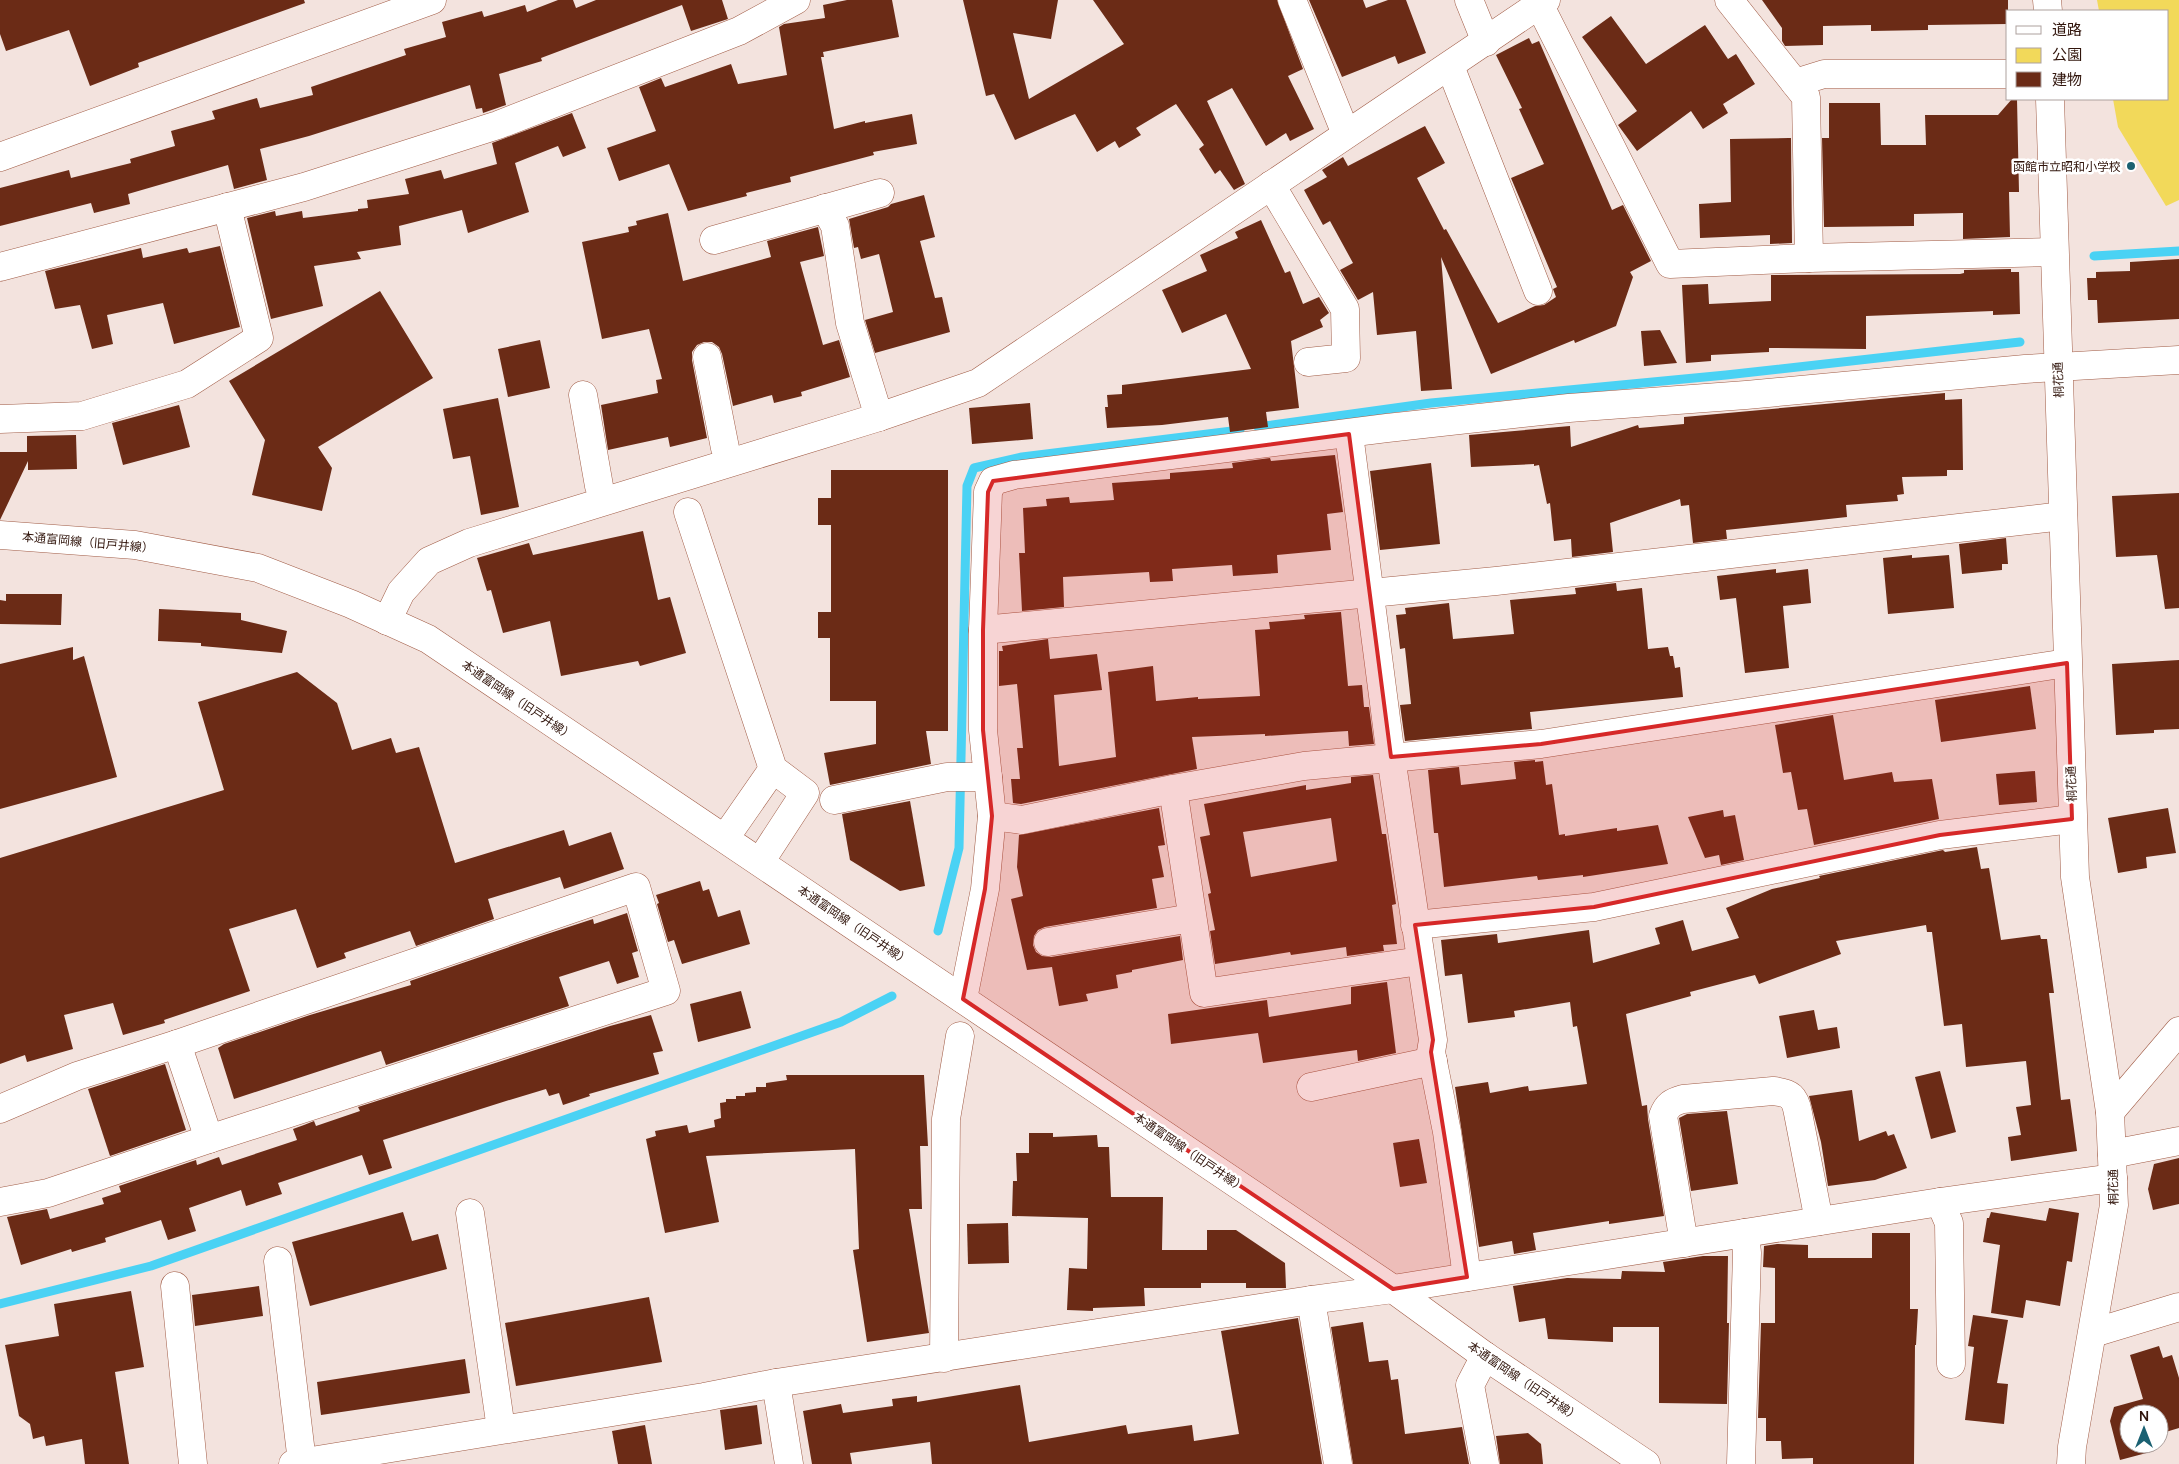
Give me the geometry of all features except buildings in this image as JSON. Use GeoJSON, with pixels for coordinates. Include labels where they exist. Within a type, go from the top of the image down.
{"type":"FeatureCollection","features":[{"type":"Feature","properties":{"kind":"street"},"geometry":{"type":"LineString","coordinates":[[0,157],[432,0]]}},
{"type":"Feature","properties":{"kind":"street"},"geometry":{"type":"LineString","coordinates":[[0,267],[304,187],[498,124],[739,31],[796,0]]}},
{"type":"Feature","properties":{"kind":"street"},"geometry":{"type":"LineString","coordinates":[[1292,0],[1346,134]]}},
{"type":"Feature","properties":{"kind":"street"},"geometry":{"type":"LineString","coordinates":[[1468,0],[1486,42]]}},
{"type":"Feature","properties":{"kind":"street"},"geometry":{"type":"LineString","coordinates":[[1729,0],[1806,97],[1809,258]]}},
{"type":"Feature","properties":{"kind":"street"},"geometry":{"type":"LineString","coordinates":[[388,621],[401,592],[429,561],[469,543],[878,417],[978,383],[1346,134],[1486,42],[1542,2],[1670,264],[1809,258],[2054,252]]}},
{"type":"Feature","properties":{"kind":"street"},"geometry":{"type":"LineString","coordinates":[[1450,66],[1538,291]]}},
{"type":"Feature","properties":{"kind":"street"},"geometry":{"type":"LineString","coordinates":[[1795,83],[1824,74],[2006,74]]}},
{"type":"Feature","properties":{"kind":"street","name":"桐花通"},"geometry":{"type":"LineString","coordinates":[[2050,100],[2057,366],[2064,516],[2075,877],[2080,921],[2110,1112],[2114,1205],[2072,1447],[2071,1464]]}},
{"type":"Feature","properties":{"kind":"street"},"geometry":{"type":"LineString","coordinates":[[1271,185],[1345,309],[1346,358],[1308,362]]}},
{"type":"Feature","properties":{"kind":"street"},"geometry":{"type":"LineString","coordinates":[[714,240],[880,193]]}},
{"type":"Feature","properties":{"kind":"street"},"geometry":{"type":"LineString","coordinates":[[0,419],[82,416],[187,384],[259,338],[227,207]]}},
{"type":"Feature","properties":{"kind":"street"},"geometry":{"type":"LineString","coordinates":[[826,208],[835,226],[850,323],[878,417]]}},
{"type":"Feature","properties":{"kind":"street"},"geometry":{"type":"LineString","coordinates":[[707,357],[725,448]]}},
{"type":"Feature","properties":{"kind":"street"},"geometry":{"type":"LineString","coordinates":[[963,999],[985,889],[992,816],[984,777],[984,630],[988,492],[993,481],[1024,474],[1569,408],[1746,395],[2057,366],[2179,360]]}},
{"type":"Feature","properties":{"kind":"street"},"geometry":{"type":"LineString","coordinates":[[583,395],[599,486]]}},
{"type":"Feature","properties":{"kind":"street"},"geometry":{"type":"LineString","coordinates":[[1349,434],[1368,592],[1432,1040],[1432,1061],[1447,1132],[1467,1278]]}},
{"type":"Feature","properties":{"kind":"street"},"geometry":{"type":"LineString","coordinates":[[688,512],[773,769],[804,793],[760,862]]}},
{"type":"Feature","properties":{"kind":"street"},"geometry":{"type":"LineString","coordinates":[[984,630],[1496,581],[2064,516]]}},
{"type":"Feature","properties":{"kind":"street","name":"本通富岡線（旧戸井線）"},"geometry":{"type":"LineString","coordinates":[[0,534],[135,544],[258,568],[428,639],[1393,1289],[1628,1460]]}},
{"type":"Feature","properties":{"kind":"street"},"geometry":{"type":"LineString","coordinates":[[992,816],[1022,820],[1173,789],[1304,766],[1541,744],[2067,663]]}},
{"type":"Feature","properties":{"kind":"street"},"geometry":{"type":"LineString","coordinates":[[725,838],[773,769]]}},
{"type":"Feature","properties":{"kind":"street"},"geometry":{"type":"LineString","coordinates":[[834,800],[947,777],[984,777]]}},
{"type":"Feature","properties":{"kind":"street"},"geometry":{"type":"LineString","coordinates":[[1173,789],[1204,993],[1420,961]]}},
{"type":"Feature","properties":{"kind":"street"},"geometry":{"type":"LineString","coordinates":[[1416,925],[1594,907],[1940,835],[2072,819]]}},
{"type":"Feature","properties":{"kind":"street"},"geometry":{"type":"LineString","coordinates":[[0,1109],[77,1076],[177,1044],[636,888],[666,991],[48,1193],[0,1202]]}},
{"type":"Feature","properties":{"kind":"street"},"geometry":{"type":"LineString","coordinates":[[1048,942],[1192,918]]}},
{"type":"Feature","properties":{"kind":"street"},"geometry":{"type":"LineString","coordinates":[[2110,1112],[2179,1031]]}},
{"type":"Feature","properties":{"kind":"street"},"geometry":{"type":"LineString","coordinates":[[944,1358],[946,1119],[960,1036]]}},
{"type":"Feature","properties":{"kind":"street"},"geometry":{"type":"LineString","coordinates":[[177,1044],[209,1139]]}},
{"type":"Feature","properties":{"kind":"street"},"geometry":{"type":"LineString","coordinates":[[1311,1087],[1432,1061]]}},
{"type":"Feature","properties":{"kind":"street"},"geometry":{"type":"LineString","coordinates":[[1684,1243],[1663,1116],[1666,1108],[1672,1102],[1683,1099],[1774,1090],[1791,1096],[1796,1101],[1819,1221]]}},
{"type":"Feature","properties":{"kind":"street"},"geometry":{"type":"LineString","coordinates":[[278,1261],[297,1463],[704,1397],[776,1383],[1310,1300],[1467,1278],[1940,1202],[2113,1166],[2179,1141]]}},
{"type":"Feature","properties":{"kind":"street"},"geometry":{"type":"LineString","coordinates":[[1940,1202],[1949,1223],[1951,1364]]}},
{"type":"Feature","properties":{"kind":"street"},"geometry":{"type":"LineString","coordinates":[[470,1213],[501,1429]]}},
{"type":"Feature","properties":{"kind":"street"},"geometry":{"type":"LineString","coordinates":[[1741,1464],[1748,1253],[1745,1233]]}},
{"type":"Feature","properties":{"kind":"street"},"geometry":{"type":"LineString","coordinates":[[175,1286],[193,1464]]}},
{"type":"Feature","properties":{"kind":"street"},"geometry":{"type":"LineString","coordinates":[[1310,1300],[1338,1464]]}},
{"type":"Feature","properties":{"kind":"street"},"geometry":{"type":"LineString","coordinates":[[2093,1333],[2179,1307]]}},
{"type":"Feature","properties":{"kind":"street"},"geometry":{"type":"LineString","coordinates":[[1485,1356],[1470,1385],[1485,1464]]}},
{"type":"Feature","properties":{"kind":"street"},"geometry":{"type":"LineString","coordinates":[[776,1383],[789,1464]]}},
{"type":"Feature","properties":{"kind":"highlighted area"},"geometry":{"type":"Polygon","coordinates":[[[1349,434],[1391,757],[1541,744],[2067,663],[2072,819],[1940,835],[1594,907],[1415,925],[1433,1040],[1431,1052],[1467,1277],[1393,1289],[963,999],[985,889],[992,816],[983,730],[983,630],[988,492],[993,481],[1349,434]]]}},
{"type":"Feature","properties":{"kind":"green space"},"geometry":{"type":"Polygon","coordinates":[[[2097,0],[2179,0],[2179,200],[2166,206],[2118,127],[2113,100],[2169,100],[2169,10],[2099,10],[2097,0]]]}},
{"type":"Feature","properties":{"kind":"waterway"},"geometry":{"type":"LineString","coordinates":[[2094,256],[2179,251]]}},
{"type":"Feature","properties":{"kind":"waterway"},"geometry":{"type":"LineString","coordinates":[[1258,427],[1431,403],[1726,375],[2020,342]]}},
{"type":"Feature","properties":{"kind":"waterway"},"geometry":{"type":"LineString","coordinates":[[938,931],[959,848],[967,486],[974,468],[1022,457],[1240,430]]}},
{"type":"Feature","properties":{"kind":"waterway"},"geometry":{"type":"LineString","coordinates":[[0,1304],[151,1266],[841,1022],[892,996]]}},
{"type":"Feature","properties":{"kind":"place","name":"函館市立昭和小学校"},"geometry":{"type":"Point","coordinates":[2131,166]}}]}
